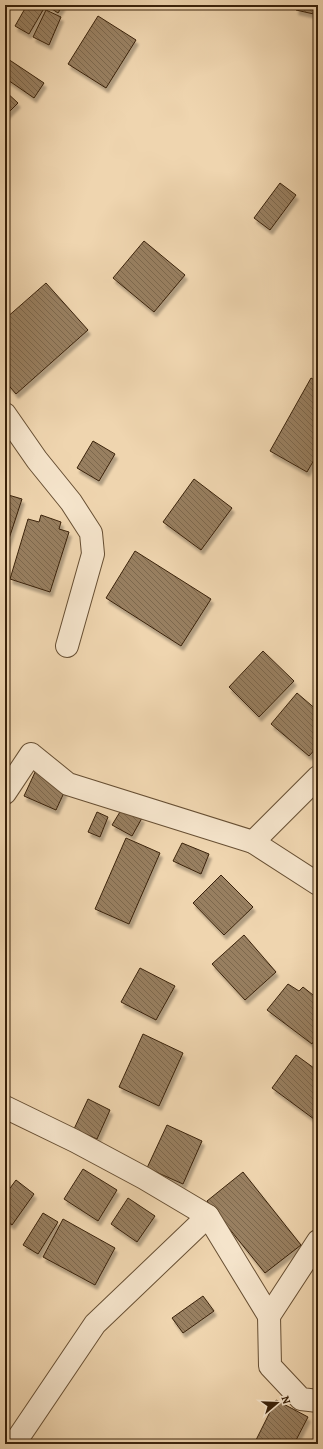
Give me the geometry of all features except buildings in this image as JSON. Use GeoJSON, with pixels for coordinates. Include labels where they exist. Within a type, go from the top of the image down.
{"type":"FeatureCollection","features":[{"type":"Feature","properties":{"kind":"street"},"geometry":{"type":"LineString","coordinates":[[5,414],[37,460],[71,502],[91,533],[93,554],[67,646]]}},
{"type":"Feature","properties":{"kind":"street"},"geometry":{"type":"LineString","coordinates":[[5,792],[31,754],[68,784],[254,842],[318,884]]}},
{"type":"Feature","properties":{"kind":"street"},"geometry":{"type":"LineString","coordinates":[[254,842],[318,777]]}},
{"type":"Feature","properties":{"kind":"street"},"geometry":{"type":"LineString","coordinates":[[5,1107],[75,1141],[144,1178],[208,1216],[269,1316],[270,1366],[301,1399],[318,1401]]}},
{"type":"Feature","properties":{"kind":"street"},"geometry":{"type":"LineString","coordinates":[[14,1444],[95,1324],[208,1216]]}},
{"type":"Feature","properties":{"kind":"street"},"geometry":{"type":"LineString","coordinates":[[269,1316],[318,1242]]}}]}
